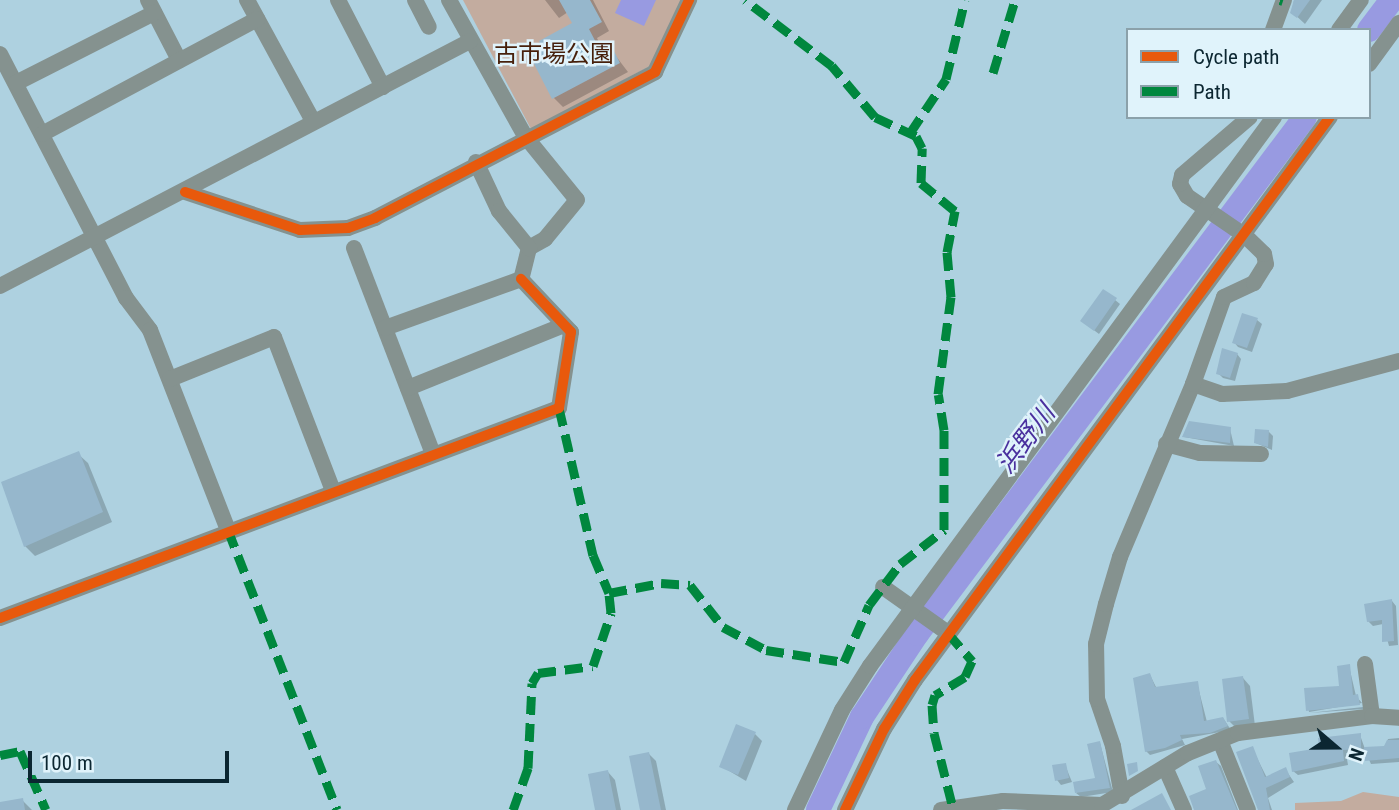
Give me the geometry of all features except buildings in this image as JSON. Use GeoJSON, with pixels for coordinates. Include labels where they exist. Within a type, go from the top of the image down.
{"type":"FeatureCollection","features":[{"type":"Feature","properties":{"kind":"street"},"geometry":{"type":"LineString","coordinates":[[247,0],[313,121]]}},
{"type":"Feature","properties":{"kind":"street"},"geometry":{"type":"LineString","coordinates":[[338,0],[383,87]]}},
{"type":"Feature","properties":{"kind":"street"},"geometry":{"type":"LineString","coordinates":[[415,0],[429,27]]}},
{"type":"Feature","properties":{"kind":"street"},"geometry":{"type":"LineString","coordinates":[[449,0],[525,136],[577,200],[545,239],[529,248],[521,279]]}},
{"type":"Feature","properties":{"kind":"street"},"geometry":{"type":"LineString","coordinates":[[185,192],[279,226],[318,233],[375,218],[525,136],[655,72],[688,0]]}},
{"type":"Feature","properties":{"kind":"street"},"geometry":{"type":"LineString","coordinates":[[1274,28],[1284,0]]}},
{"type":"Feature","properties":{"kind":"street"},"geometry":{"type":"LineString","coordinates":[[1340,28],[1361,0]]}},
{"type":"Feature","properties":{"kind":"street"},"geometry":{"type":"LineString","coordinates":[[16,83],[151,6],[179,60]]}},
{"type":"Feature","properties":{"kind":"street"},"geometry":{"type":"LineString","coordinates":[[42,134],[257,19]]}},
{"type":"Feature","properties":{"kind":"street"},"geometry":{"type":"LineString","coordinates":[[1371,61],[1399,23]]}},
{"type":"Feature","properties":{"kind":"street"},"geometry":{"type":"LineString","coordinates":[[0,286],[185,192],[313,121],[470,41]]}},
{"type":"Feature","properties":{"kind":"street"},"geometry":{"type":"LineString","coordinates":[[0,54],[97,236],[126,298],[150,330],[228,530]]}},
{"type":"Feature","properties":{"kind":"street"},"geometry":{"type":"LineString","coordinates":[[1122,796],[1113,746],[1097,699],[1096,644],[1120,557],[1193,384],[1224,297],[1254,284],[1264,273],[1264,254],[1244,235],[1188,196],[1180,184],[1182,175],[1248,119]]}},
{"type":"Feature","properties":{"kind":"street"},"geometry":{"type":"LineString","coordinates":[[795,810],[842,710],[911,608],[1273,119]]}},
{"type":"Feature","properties":{"kind":"street"},"geometry":{"type":"LineString","coordinates":[[845,810],[884,729],[948,633],[1329,119]]}},
{"type":"Feature","properties":{"kind":"street"},"geometry":{"type":"LineString","coordinates":[[476,162],[499,211],[529,248]]}},
{"type":"Feature","properties":{"kind":"street"},"geometry":{"type":"LineString","coordinates":[[355,248],[433,454]]}},
{"type":"Feature","properties":{"kind":"street"},"geometry":{"type":"LineString","coordinates":[[385,328],[521,279]]}},
{"type":"Feature","properties":{"kind":"street"},"geometry":{"type":"LineString","coordinates":[[0,618],[228,530],[559,408],[571,332],[521,279]]}},
{"type":"Feature","properties":{"kind":"street"},"geometry":{"type":"LineString","coordinates":[[408,388],[564,325]]}},
{"type":"Feature","properties":{"kind":"street"},"geometry":{"type":"LineString","coordinates":[[170,379],[274,337],[333,491]]}},
{"type":"Feature","properties":{"kind":"street"},"geometry":{"type":"LineString","coordinates":[[1193,384],[1222,394],[1287,391],[1399,361]]}},
{"type":"Feature","properties":{"kind":"street"},"geometry":{"type":"LineString","coordinates":[[1166,444],[1200,453],[1261,454]]}},
{"type":"Feature","properties":{"kind":"street"},"geometry":{"type":"LineString","coordinates":[[883,587],[948,633]]}},
{"type":"Feature","properties":{"kind":"street"},"geometry":{"type":"LineString","coordinates":[[1365,664],[1372,716]]}},
{"type":"Feature","properties":{"kind":"street"},"geometry":{"type":"LineString","coordinates":[[941,810],[977,806],[1103,807],[1188,753],[1264,727],[1372,716],[1399,718]]}},
{"type":"Feature","properties":{"kind":"street"},"geometry":{"type":"LineString","coordinates":[[1221,743],[1248,810]]}},
{"type":"Feature","properties":{"kind":"street"},"geometry":{"type":"LineString","coordinates":[[1165,767],[1184,810]]}},
{"type":"Feature","properties":{"kind":"green space","name":"古市場公園"},"geometry":{"type":"Polygon","coordinates":[[[463,0],[681,0],[650,66],[531,129],[463,0]]]}},
{"type":"Feature","properties":{"kind":"green space"},"geometry":{"type":"Polygon","coordinates":[[[1363,792],[1399,797],[1399,810],[1295,810],[1295,803],[1341,801],[1363,792]]]}},
{"type":"Feature","properties":{"kind":"water"},"geometry":{"type":"Polygon","coordinates":[[[621,0],[656,0],[644,26],[615,13],[621,0]]]}},
{"type":"Feature","properties":{"kind":"waterway","name":"浜野川"},"geometry":{"type":"LineString","coordinates":[[1371,28],[1392,0]]}},
{"type":"Feature","properties":{"kind":"waterway","name":"浜野川"},"geometry":{"type":"LineString","coordinates":[[818,810],[862,717],[917,634],[1303,119]]}},
{"type":"Feature","properties":{"kind":"marked path"},"geometry":{"type":"LineString","coordinates":[[559,408],[593,555],[609,593],[661,583],[690,585],[723,627],[766,650],[844,662],[869,605],[900,564],[944,530],[944,430],[938,394],[951,297],[947,252],[955,211],[921,183],[922,148],[916,136],[875,117],[832,66],[745,0]]}},
{"type":"Feature","properties":{"kind":"marked path"},"geometry":{"type":"LineString","coordinates":[[910,133],[946,79],[965,0]]}},
{"type":"Feature","properties":{"kind":"marked path"},"geometry":{"type":"LineString","coordinates":[[993,73],[1015,0]]}},
{"type":"Feature","properties":{"kind":"marked path"},"geometry":{"type":"LineString","coordinates":[[228,530],[337,810]]}},
{"type":"Feature","properties":{"kind":"marked path"},"geometry":{"type":"LineString","coordinates":[[513,810],[528,768],[532,683],[538,673],[593,666],[611,613],[609,593]]}},
{"type":"Feature","properties":{"kind":"marked path"},"geometry":{"type":"LineString","coordinates":[[948,633],[972,661],[965,677],[935,695],[932,705],[934,733],[953,808]]}},
{"type":"Feature","properties":{"kind":"marked path"},"geometry":{"type":"LineString","coordinates":[[0,755],[20,751],[46,810]]}},
{"type":"Feature","properties":{"kind":"cycle path"},"geometry":{"type":"LineString","coordinates":[[185,192],[300,230],[348,228],[375,218],[655,72],[689,0]]}},
{"type":"Feature","properties":{"kind":"cycle path"},"geometry":{"type":"LineString","coordinates":[[845,810],[884,729],[915,680],[1329,119]]}},
{"type":"Feature","properties":{"kind":"cycle path"},"geometry":{"type":"LineString","coordinates":[[0,618],[559,408],[571,332],[521,279]]}}]}
